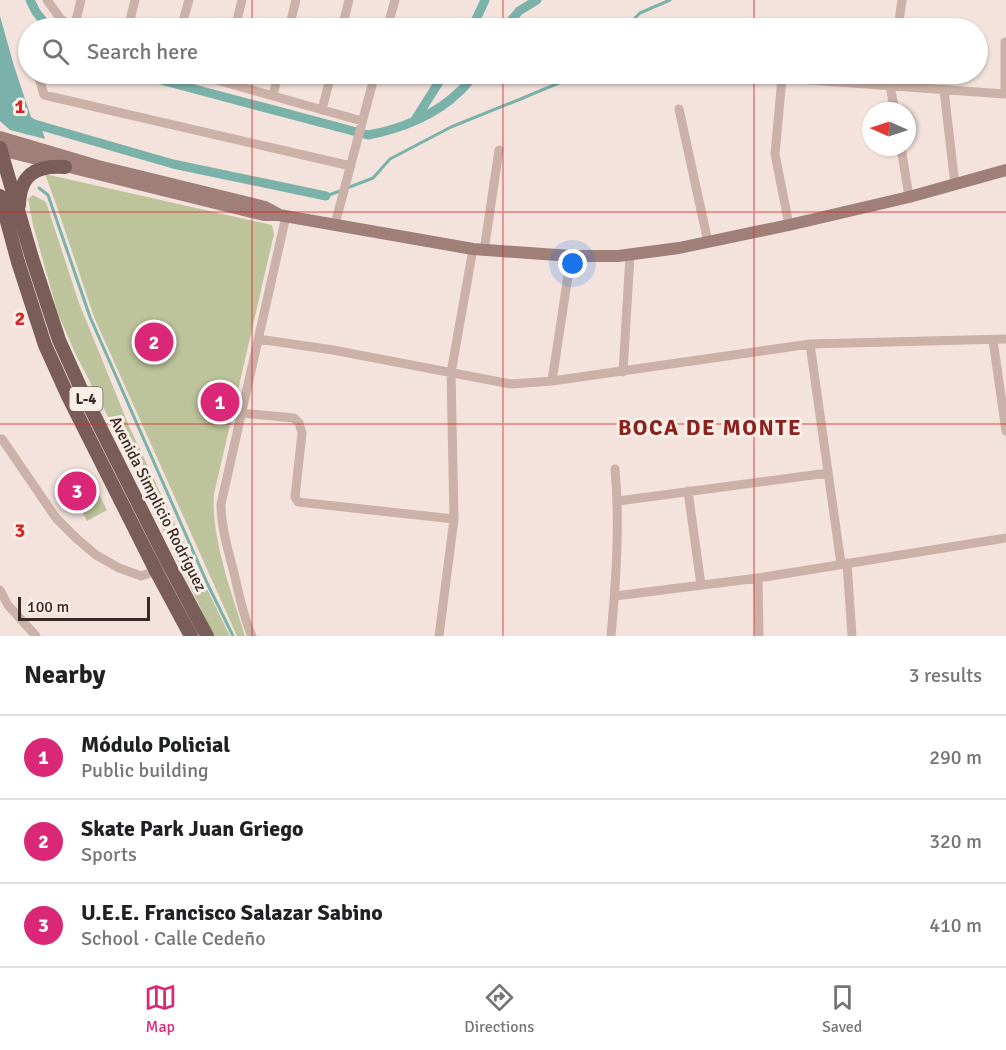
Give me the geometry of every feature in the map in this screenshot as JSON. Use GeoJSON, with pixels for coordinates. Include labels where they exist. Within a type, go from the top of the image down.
{"type":"FeatureCollection","features":[{"type":"Feature","properties":{"kind":"main road"},"geometry":{"type":"LineString","coordinates":[[0,137],[98,166],[265,207],[283,215]]}},
{"type":"Feature","properties":{"kind":"main road"},"geometry":{"type":"LineString","coordinates":[[0,149],[264,215],[283,215],[478,250],[571,256],[630,255],[708,242],[909,197],[1006,170]]}},
{"type":"Feature","properties":{"kind":"main road","name":"Avenida Simplicio Rodríguez"},"geometry":{"type":"LineString","coordinates":[[0,149],[32,258],[63,350],[164,555],[206,633]]}},
{"type":"Feature","properties":{"kind":"main road"},"geometry":{"type":"LineString","coordinates":[[19,210],[20,191],[33,172],[42,168],[65,166]]}},
{"type":"Feature","properties":{"kind":"main road","name":"Avenida Simplicio Rodríguez"},"geometry":{"type":"LineString","coordinates":[[0,196],[18,262],[45,345],[156,572],[191,636]]}},
{"type":"Feature","properties":{"kind":"street"},"geometry":{"type":"LineString","coordinates":[[47,0],[60,18]]}},
{"type":"Feature","properties":{"kind":"street"},"geometry":{"type":"LineString","coordinates":[[76,18],[81,0]]}},
{"type":"Feature","properties":{"kind":"street"},"geometry":{"type":"LineString","coordinates":[[130,18],[135,0]]}},
{"type":"Feature","properties":{"kind":"street"},"geometry":{"type":"LineString","coordinates":[[184,18],[189,0]]}},
{"type":"Feature","properties":{"kind":"street"},"geometry":{"type":"LineString","coordinates":[[238,18],[242,0]]}},
{"type":"Feature","properties":{"kind":"street"},"geometry":{"type":"LineString","coordinates":[[292,18],[296,0]]}},
{"type":"Feature","properties":{"kind":"street"},"geometry":{"type":"LineString","coordinates":[[344,18],[349,0]]}},
{"type":"Feature","properties":{"kind":"street"},"geometry":{"type":"LineString","coordinates":[[390,18],[395,0]]}},
{"type":"Feature","properties":{"kind":"street"},"geometry":{"type":"LineString","coordinates":[[899,18],[902,0]]}},
{"type":"Feature","properties":{"kind":"street"},"geometry":{"type":"LineString","coordinates":[[863,84],[1005,94],[1005,42]]}},
{"type":"Feature","properties":{"kind":"street"},"geometry":{"type":"LineString","coordinates":[[41,84],[44,95],[351,166]]}},
{"type":"Feature","properties":{"kind":"street"},"geometry":{"type":"LineString","coordinates":[[241,84],[273,96],[362,122]]}},
{"type":"Feature","properties":{"kind":"street"},"geometry":{"type":"LineString","coordinates":[[273,96],[276,84]]}},
{"type":"Feature","properties":{"kind":"street"},"geometry":{"type":"LineString","coordinates":[[322,110],[328,84]]}},
{"type":"Feature","properties":{"kind":"street"},"geometry":{"type":"LineString","coordinates":[[335,225],[372,84]]}},
{"type":"Feature","properties":{"kind":"street"},"geometry":{"type":"LineString","coordinates":[[781,84],[775,154],[789,225]]}},
{"type":"Feature","properties":{"kind":"street"},"geometry":{"type":"LineString","coordinates":[[890,86],[893,102]]}},
{"type":"Feature","properties":{"kind":"street"},"geometry":{"type":"LineString","coordinates":[[944,90],[955,185]]}},
{"type":"Feature","properties":{"kind":"street"},"geometry":{"type":"LineString","coordinates":[[679,109],[708,242]]}},
{"type":"Feature","properties":{"kind":"street"},"geometry":{"type":"LineString","coordinates":[[439,636],[454,519],[451,373],[499,150]]}},
{"type":"Feature","properties":{"kind":"street"},"geometry":{"type":"LineString","coordinates":[[902,156],[909,197]]}},
{"type":"Feature","properties":{"kind":"street"},"geometry":{"type":"LineString","coordinates":[[252,636],[221,520],[221,504],[283,215]]}},
{"type":"Feature","properties":{"kind":"street"},"geometry":{"type":"LineString","coordinates":[[623,372],[630,255]]}},
{"type":"Feature","properties":{"kind":"street"},"geometry":{"type":"LineString","coordinates":[[552,381],[571,256]]}},
{"type":"Feature","properties":{"kind":"street"},"geometry":{"type":"LineString","coordinates":[[258,339],[333,350],[511,384],[623,372],[810,344],[1006,339]]}},
{"type":"Feature","properties":{"kind":"street"},"geometry":{"type":"LineString","coordinates":[[993,340],[1006,431]]}},
{"type":"Feature","properties":{"kind":"street"},"geometry":{"type":"LineString","coordinates":[[810,344],[828,473],[844,564],[852,636]]}},
{"type":"Feature","properties":{"kind":"street"},"geometry":{"type":"LineString","coordinates":[[241,413],[294,418],[299,423],[302,433],[295,497],[298,502],[454,519]]}},
{"type":"Feature","properties":{"kind":"street"},"geometry":{"type":"LineString","coordinates":[[1,439],[56,518],[76,538],[96,555],[119,568],[141,576],[156,572]]}},
{"type":"Feature","properties":{"kind":"street"},"geometry":{"type":"LineString","coordinates":[[611,636],[615,596],[618,501],[615,469]]}},
{"type":"Feature","properties":{"kind":"street"},"geometry":{"type":"LineString","coordinates":[[618,501],[828,473]]}},
{"type":"Feature","properties":{"kind":"street"},"geometry":{"type":"LineString","coordinates":[[688,491],[701,585]]}},
{"type":"Feature","properties":{"kind":"street"},"geometry":{"type":"LineString","coordinates":[[615,596],[758,578],[1006,538]]}},
{"type":"Feature","properties":{"kind":"street"},"geometry":{"type":"LineString","coordinates":[[758,578],[759,636]]}},
{"type":"Feature","properties":{"kind":"street"},"geometry":{"type":"LineString","coordinates":[[0,590],[8,605],[36,636]]}},
{"type":"Feature","properties":{"kind":"street"},"geometry":{"type":"LineString","coordinates":[[191,636],[206,633]]}},
{"type":"Feature","properties":{"kind":"green space"},"geometry":{"type":"Polygon","coordinates":[[[45,174],[272,225],[274,234],[214,494],[219,547],[245,636],[237,636],[94,317],[45,174]]]}},
{"type":"Feature","properties":{"kind":"green space"},"geometry":{"type":"Polygon","coordinates":[[[33,195],[46,202],[79,303],[129,426],[230,636],[214,636],[116,432],[76,355],[58,314],[33,225],[28,199],[33,195]]]}},
{"type":"Feature","properties":{"kind":"green space"},"geometry":{"type":"Polygon","coordinates":[[[90,478],[107,510],[87,521],[70,488],[90,478]]]}},
{"type":"Feature","properties":{"kind":"water"},"geometry":{"type":"Polygon","coordinates":[[[0,16],[18,84],[20,84],[31,117],[40,123],[45,139],[10,130],[0,121],[0,16]]]}},
{"type":"Feature","properties":{"kind":"waterway"},"geometry":{"type":"LineString","coordinates":[[30,0],[41,18]]}},
{"type":"Feature","properties":{"kind":"waterway"},"geometry":{"type":"LineString","coordinates":[[477,18],[485,0]]}},
{"type":"Feature","properties":{"kind":"waterway"},"geometry":{"type":"LineString","coordinates":[[513,18],[519,11],[537,0]]}},
{"type":"Feature","properties":{"kind":"waterway"},"geometry":{"type":"LineString","coordinates":[[635,18],[640,13],[670,0]]}},
{"type":"Feature","properties":{"kind":"waterway"},"geometry":{"type":"LineString","coordinates":[[176,84],[368,135],[405,125],[429,114],[451,100],[466,84]]}},
{"type":"Feature","properties":{"kind":"waterway"},"geometry":{"type":"LineString","coordinates":[[415,120],[438,84]]}},
{"type":"Feature","properties":{"kind":"waterway"},"geometry":{"type":"LineString","coordinates":[[347,188],[373,178],[390,159],[451,127],[556,84]]}},
{"type":"Feature","properties":{"kind":"waterway"},"geometry":{"type":"LineString","coordinates":[[31,123],[173,164],[326,196]]}},
{"type":"Feature","properties":{"kind":"waterway"},"geometry":{"type":"LineString","coordinates":[[39,188],[48,195],[90,317],[208,585],[233,636]]}},
{"type":"Feature","properties":{"kind":"waterway"},"geometry":{"type":"LineString","coordinates":[[326,196],[340,191]]}},
{"type":"Feature","properties":{"kind":"place","name":"Skate Park Juan Griego"},"geometry":{"type":"Point","coordinates":[154,342]}},
{"type":"Feature","properties":{"kind":"place","name":"Módulo Policial"},"geometry":{"type":"Point","coordinates":[220,402]}},
{"type":"Feature","properties":{"kind":"place","name":"U.E.E. Francisco Salazar Sabino"},"geometry":{"type":"Point","coordinates":[77,491]}},
{"type":"Feature","properties":{"kind":"district","name":"BOCA DE MONTE"},"geometry":{"type":"Point","coordinates":[710,427]}}]}
